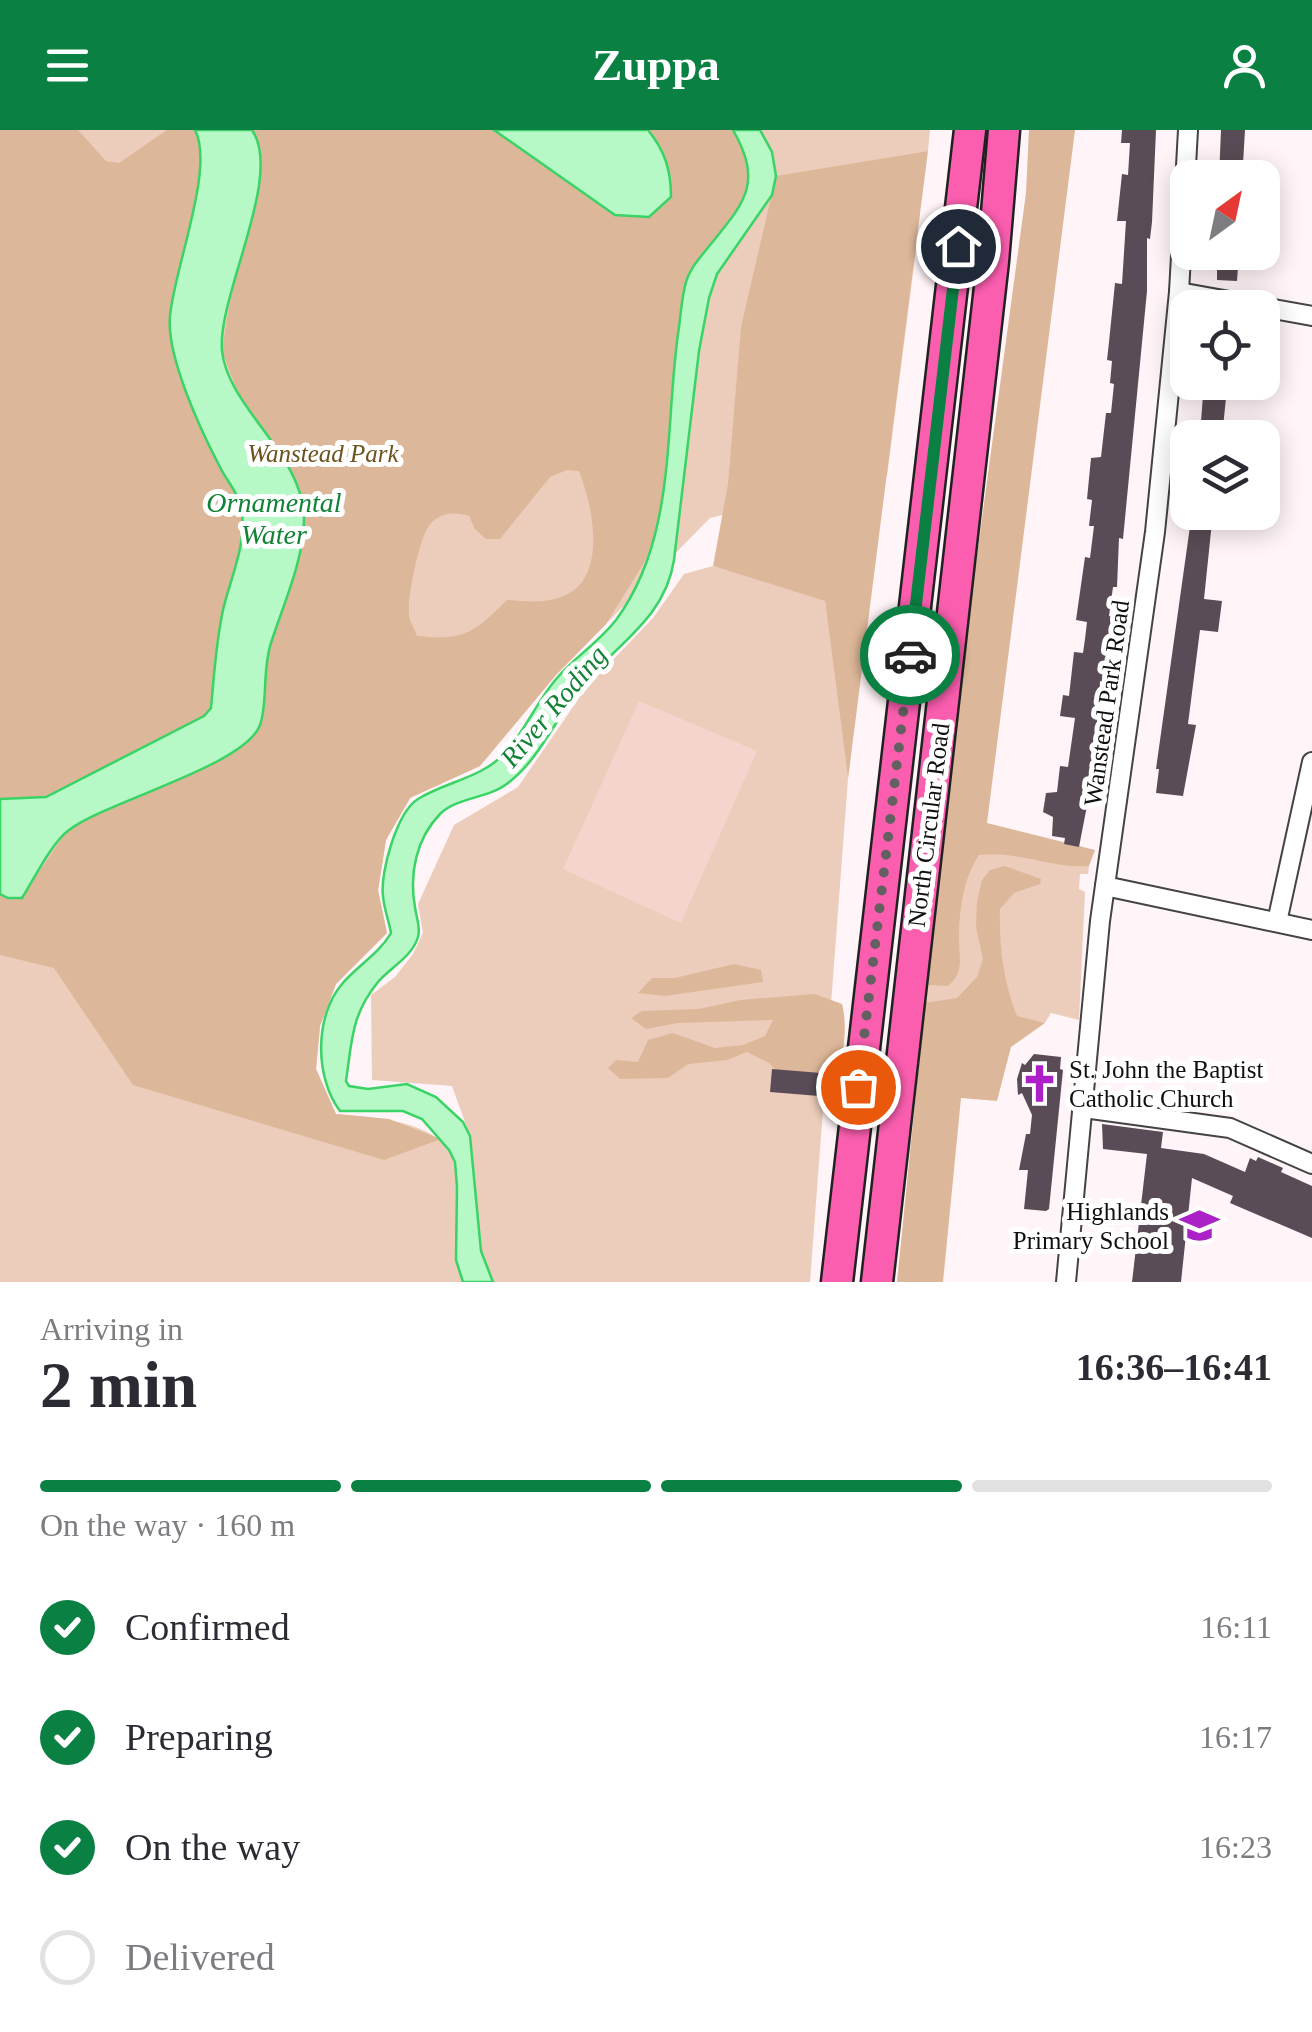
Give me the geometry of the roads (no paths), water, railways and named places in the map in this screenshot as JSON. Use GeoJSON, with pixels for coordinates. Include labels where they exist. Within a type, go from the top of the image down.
{"type":"FeatureCollection","features":[{"type":"Feature","properties":{"kind":"highway","name":"North Circular Road"},"geometry":{"type":"LineString","coordinates":[[837,1282],[970,130]]}},
{"type":"Feature","properties":{"kind":"highway","name":"North Circular Road"},"geometry":{"type":"LineString","coordinates":[[877,1282],[993,262],[1004,130]]}},
{"type":"Feature","properties":{"kind":"street","name":"Wanstead Park Road"},"geometry":{"type":"LineString","coordinates":[[1179,290],[1188,130]]}},
{"type":"Feature","properties":{"kind":"street"},"geometry":{"type":"LineString","coordinates":[[1280,310],[1312,316]]}},
{"type":"Feature","properties":{"kind":"street","name":"Wanstead Park Road"},"geometry":{"type":"LineString","coordinates":[[1066,1282],[1105,886],[1154,532],[1170,378]]}},
{"type":"Feature","properties":{"kind":"street"},"geometry":{"type":"LineString","coordinates":[[1277,922],[1312,762]]}},
{"type":"Feature","properties":{"kind":"street"},"geometry":{"type":"LineString","coordinates":[[1105,886],[1312,930]]}},
{"type":"Feature","properties":{"kind":"street"},"geometry":{"type":"LineString","coordinates":[[1084,1108],[1230,1128],[1312,1164]]}},
{"type":"Feature","properties":{"kind":"water","name":"Ornamental Water"},"geometry":{"type":"Polygon","coordinates":[[[195,130],[252,130],[260,150],[255,206],[229,300],[222,351],[237,392],[292,474],[301,496],[304,519],[297,566],[268,653],[260,725],[249,740],[229,755],[69,830],[50,852],[22,898],[8,898],[0,894],[0,799],[46,797],[204,716],[211,708],[221,622],[243,520],[237,496],[186,393],[170,332],[173,296],[197,193],[200,147],[195,130]]]}},
{"type":"Feature","properties":{"kind":"water"},"geometry":{"type":"Polygon","coordinates":[[[494,130],[648,130],[666,161],[671,197],[649,217],[615,215],[494,130]]]}},
{"type":"Feature","properties":{"kind":"water","name":"River Roding"},"geometry":{"type":"Polygon","coordinates":[[[733,130],[760,130],[772,152],[776,176],[772,195],[717,274],[709,298],[669,581],[650,615],[582,686],[519,773],[500,788],[447,808],[432,824],[420,846],[414,870],[418,937],[411,950],[369,994],[354,1029],[346,1081],[349,1086],[368,1089],[407,1084],[436,1097],[463,1122],[470,1136],[481,1251],[493,1282],[463,1282],[456,1260],[455,1162],[449,1150],[422,1119],[403,1111],[340,1111],[322,1065],[322,1030],[326,1013],[342,984],[391,933],[383,896],[384,873],[397,829],[410,806],[429,793],[486,768],[505,753],[550,687],[616,620],[636,587],[659,516],[686,282],[694,265],[739,207],[748,181],[743,149],[733,130]]]}},
{"type":"Feature","properties":{"kind":"place","name":"St. John the Baptist Catholic Church"},"geometry":{"type":"Point","coordinates":[1039,1083]}},
{"type":"Feature","properties":{"kind":"place","name":"Highlands Primary School"},"geometry":{"type":"Point","coordinates":[1199,1225]}},
{"type":"Feature","properties":{"kind":"park label","name":"Wanstead Park"},"geometry":{"type":"Point","coordinates":[323,453]}}]}
